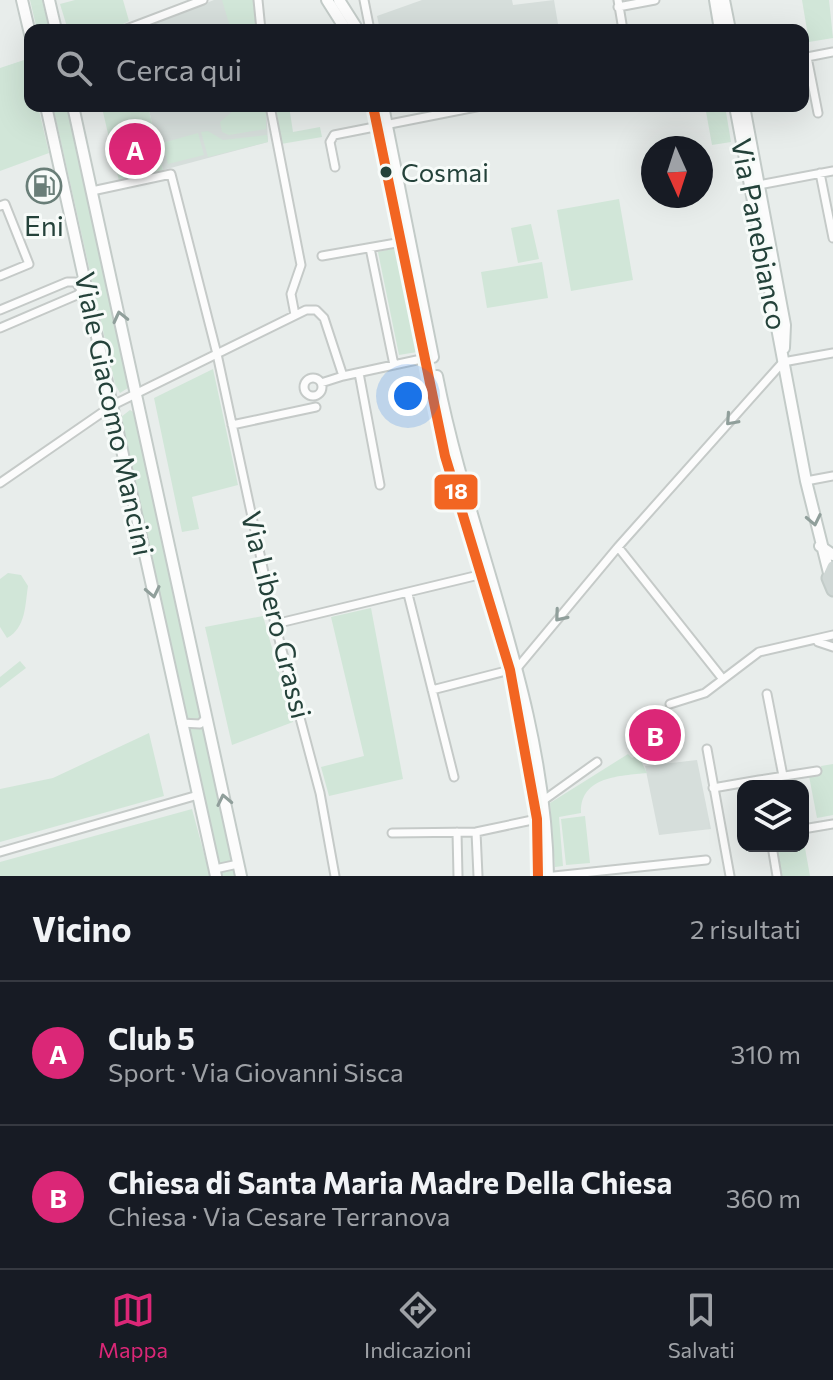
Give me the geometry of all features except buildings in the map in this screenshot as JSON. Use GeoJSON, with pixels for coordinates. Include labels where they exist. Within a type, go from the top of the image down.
{"type":"FeatureCollection","features":[{"type":"Feature","properties":{"kind":"main road"},"geometry":{"type":"LineString","coordinates":[[831,570],[833,590]]}},
{"type":"Feature","properties":{"kind":"street"},"geometry":{"type":"LineString","coordinates":[[22,0],[28,24]]}},
{"type":"Feature","properties":{"kind":"street"},"geometry":{"type":"LineString","coordinates":[[49,0],[55,24]]}},
{"type":"Feature","properties":{"kind":"street"},"geometry":{"type":"LineString","coordinates":[[140,24],[203,0]]}},
{"type":"Feature","properties":{"kind":"street"},"geometry":{"type":"LineString","coordinates":[[258,0],[260,24]]}},
{"type":"Feature","properties":{"kind":"street"},"geometry":{"type":"LineString","coordinates":[[327,0],[349,24]]}},
{"type":"Feature","properties":{"kind":"street"},"geometry":{"type":"LineString","coordinates":[[339,0],[351,24]]}},
{"type":"Feature","properties":{"kind":"street"},"geometry":{"type":"LineString","coordinates":[[364,0],[369,24]]}},
{"type":"Feature","properties":{"kind":"street"},"geometry":{"type":"LineString","coordinates":[[622,24],[618,4],[655,0]]}},
{"type":"Feature","properties":{"kind":"street"},"geometry":{"type":"LineString","coordinates":[[715,0],[719,24]]}},
{"type":"Feature","properties":{"kind":"street"},"geometry":{"type":"LineString","coordinates":[[724,0],[729,24]]}},
{"type":"Feature","properties":{"kind":"street"},"geometry":{"type":"LineString","coordinates":[[358,24],[367,14]]}},
{"type":"Feature","properties":{"kind":"street"},"geometry":{"type":"LineString","coordinates":[[809,57],[833,52]]}},
{"type":"Feature","properties":{"kind":"street"},"geometry":{"type":"LineString","coordinates":[[809,67],[818,113]]}},
{"type":"Feature","properties":{"kind":"street","name":"Viale Giacomo Mancini"},"geometry":{"type":"LineString","coordinates":[[47,112],[83,288],[113,405],[216,872],[238,864]]}},
{"type":"Feature","properties":{"kind":"street","name":"Viale Giacomo Mancini"},"geometry":{"type":"LineString","coordinates":[[74,112],[241,876]]}},
{"type":"Feature","properties":{"kind":"street"},"geometry":{"type":"LineString","coordinates":[[271,112],[301,265],[291,294],[295,315]]}},
{"type":"Feature","properties":{"kind":"street"},"geometry":{"type":"LineString","coordinates":[[376,112],[382,125],[447,427],[514,668],[544,800],[548,876]]}},
{"type":"Feature","properties":{"kind":"street"},"geometry":{"type":"LineString","coordinates":[[383,112],[382,125],[402,242],[445,456],[486,574]]}},
{"type":"Feature","properties":{"kind":"street"},"geometry":{"type":"LineString","coordinates":[[335,167],[332,137],[450,112]]}},
{"type":"Feature","properties":{"kind":"street","name":"Via Panebianco"},"geometry":{"type":"LineString","coordinates":[[736,112],[806,481],[820,546],[831,570]]}},
{"type":"Feature","properties":{"kind":"street","name":"Via Panebianco"},"geometry":{"type":"LineString","coordinates":[[745,112],[785,325],[783,362]]}},
{"type":"Feature","properties":{"kind":"street"},"geometry":{"type":"LineString","coordinates":[[759,185],[833,171]]}},
{"type":"Feature","properties":{"kind":"street"},"geometry":{"type":"LineString","coordinates":[[820,173],[833,238]]}},
{"type":"Feature","properties":{"kind":"street","name":"Via Libero Grassi"},"geometry":{"type":"LineString","coordinates":[[92,191],[171,174],[217,354],[275,624],[320,793],[335,876]]}},
{"type":"Feature","properties":{"kind":"street"},"geometry":{"type":"LineString","coordinates":[[0,206],[5,204],[29,264],[0,276]]}},
{"type":"Feature","properties":{"kind":"street"},"geometry":{"type":"LineString","coordinates":[[322,256],[402,242]]}},
{"type":"Feature","properties":{"kind":"street"},"geometry":{"type":"LineString","coordinates":[[370,248],[394,365]]}},
{"type":"Feature","properties":{"kind":"street"},"geometry":{"type":"LineString","coordinates":[[0,310],[67,282],[75,282],[83,288],[77,295],[0,328]]}},
{"type":"Feature","properties":{"kind":"street"},"geometry":{"type":"LineString","coordinates":[[0,483],[113,405],[312,309],[324,318],[343,376]]}},
{"type":"Feature","properties":{"kind":"street"},"geometry":{"type":"LineString","coordinates":[[432,690],[514,668],[783,362],[833,353]]}},
{"type":"Feature","properties":{"kind":"street"},"geometry":{"type":"LineString","coordinates":[[321,383],[426,358]]}},
{"type":"Feature","properties":{"kind":"street"},"geometry":{"type":"LineString","coordinates":[[359,373],[380,485]]}},
{"type":"Feature","properties":{"kind":"street"},"geometry":{"type":"LineString","coordinates":[[232,425],[316,407]]}},
{"type":"Feature","properties":{"kind":"street"},"geometry":{"type":"LineString","coordinates":[[806,481],[833,476]]}},
{"type":"Feature","properties":{"kind":"street"},"geometry":{"type":"LineString","coordinates":[[820,546],[833,555]]}},
{"type":"Feature","properties":{"kind":"street"},"geometry":{"type":"LineString","coordinates":[[618,547],[722,678]]}},
{"type":"Feature","properties":{"kind":"street"},"geometry":{"type":"LineString","coordinates":[[275,624],[486,574]]}},
{"type":"Feature","properties":{"kind":"street"},"geometry":{"type":"LineString","coordinates":[[408,594],[454,777]]}},
{"type":"Feature","properties":{"kind":"street"},"geometry":{"type":"LineString","coordinates":[[670,704],[705,693],[759,652],[833,635]]}},
{"type":"Feature","properties":{"kind":"street"},"geometry":{"type":"LineString","coordinates":[[815,641],[833,647]]}},
{"type":"Feature","properties":{"kind":"street"},"geometry":{"type":"LineString","coordinates":[[514,668],[537,819],[538,876]]}},
{"type":"Feature","properties":{"kind":"street"},"geometry":{"type":"LineString","coordinates":[[767,694],[783,776]]}},
{"type":"Feature","properties":{"kind":"street"},"geometry":{"type":"LineString","coordinates":[[181,723],[200,724],[206,718]]}},
{"type":"Feature","properties":{"kind":"street"},"geometry":{"type":"LineString","coordinates":[[707,749],[730,876]]}},
{"type":"Feature","properties":{"kind":"street"},"geometry":{"type":"LineString","coordinates":[[544,800],[597,762]]}},
{"type":"Feature","properties":{"kind":"street"},"geometry":{"type":"LineString","coordinates":[[770,780],[817,771]]}},
{"type":"Feature","properties":{"kind":"street"},"geometry":{"type":"LineString","coordinates":[[713,788],[737,785]]}},
{"type":"Feature","properties":{"kind":"street"},"geometry":{"type":"LineString","coordinates":[[0,852],[198,795]]}},
{"type":"Feature","properties":{"kind":"street"},"geometry":{"type":"LineString","coordinates":[[392,833],[476,832],[537,819]]}},
{"type":"Feature","properties":{"kind":"street"},"geometry":{"type":"LineString","coordinates":[[809,828],[833,824]]}},
{"type":"Feature","properties":{"kind":"street"},"geometry":{"type":"LineString","coordinates":[[457,832],[458,876]]}},
{"type":"Feature","properties":{"kind":"street"},"geometry":{"type":"LineString","coordinates":[[476,832],[478,876]]}},
{"type":"Feature","properties":{"kind":"street"},"geometry":{"type":"LineString","coordinates":[[773,852],[777,876]]}},
{"type":"Feature","properties":{"kind":"street"},"geometry":{"type":"LineString","coordinates":[[554,876],[617,873],[706,860]]}},
{"type":"Feature","properties":{"kind":"shaded area"},"geometry":{"type":"Polygon","coordinates":[[[214,0],[254,0],[256,24],[151,24],[214,0]]]}},
{"type":"Feature","properties":{"kind":"shaded area"},"geometry":{"type":"Polygon","coordinates":[[[422,0],[512,0],[513,5],[554,0],[558,24],[379,24],[377,16],[422,0]]]}},
{"type":"Feature","properties":{"kind":"shaded area"},"geometry":{"type":"Polygon","coordinates":[[[149,112],[266,112],[268,142],[163,170],[149,112]]]}},
{"type":"Feature","properties":{"kind":"shaded area"},"geometry":{"type":"Polygon","coordinates":[[[697,760],[711,829],[659,835],[645,766],[697,760]]]}},
{"type":"Feature","properties":{"kind":"green space"},"geometry":{"type":"Polygon","coordinates":[[[30,0],[46,0],[52,24],[36,24],[30,0]]]}},
{"type":"Feature","properties":{"kind":"green space"},"geometry":{"type":"Polygon","coordinates":[[[75,0],[123,0],[129,21],[123,24],[66,24],[60,4],[75,0]]]}},
{"type":"Feature","properties":{"kind":"green space"},"geometry":{"type":"Polygon","coordinates":[[[222,0],[254,0],[256,24],[229,24],[222,0]]]}},
{"type":"Feature","properties":{"kind":"green space"},"geometry":{"type":"Polygon","coordinates":[[[802,0],[829,0],[833,38],[809,42],[809,24],[806,24],[802,0]]]}},
{"type":"Feature","properties":{"kind":"green space"},"geometry":{"type":"Polygon","coordinates":[[[24,60],[24,112],[39,112],[49,153],[0,171],[0,68],[24,60]]]}},
{"type":"Feature","properties":{"kind":"green space"},"geometry":{"type":"Polygon","coordinates":[[[54,112],[71,112],[131,386],[120,393],[115,384],[54,112]]]}},
{"type":"Feature","properties":{"kind":"green space"},"geometry":{"type":"Polygon","coordinates":[[[103,112],[149,112],[163,170],[119,181],[103,112]]]}},
{"type":"Feature","properties":{"kind":"green space"},"geometry":{"type":"Polygon","coordinates":[[[232,112],[266,112],[266,129],[229,135],[222,132],[220,122],[232,112]]]}},
{"type":"Feature","properties":{"kind":"green space"},"geometry":{"type":"Polygon","coordinates":[[[277,112],[290,112],[293,132],[320,127],[322,137],[281,144],[277,112]]]}},
{"type":"Feature","properties":{"kind":"green space"},"geometry":{"type":"Polygon","coordinates":[[[706,112],[726,112],[731,142],[713,145],[706,112]]]}},
{"type":"Feature","properties":{"kind":"green space"},"geometry":{"type":"Polygon","coordinates":[[[208,131],[223,140],[267,135],[268,142],[208,157],[201,132],[208,131]]]}},
{"type":"Feature","properties":{"kind":"green space"},"geometry":{"type":"Polygon","coordinates":[[[198,133],[204,155],[168,164],[162,143],[198,133]]]}},
{"type":"Feature","properties":{"kind":"green space"},"geometry":{"type":"Polygon","coordinates":[[[619,199],[633,280],[571,291],[557,210],[619,199]]]}},
{"type":"Feature","properties":{"kind":"green space"},"geometry":{"type":"Polygon","coordinates":[[[531,224],[539,259],[518,263],[511,228],[531,224]]]}},
{"type":"Feature","properties":{"kind":"green space"},"geometry":{"type":"Polygon","coordinates":[[[396,248],[417,352],[399,355],[378,252],[396,248]]]}},
{"type":"Feature","properties":{"kind":"green space"},"geometry":{"type":"Polygon","coordinates":[[[542,262],[548,298],[487,308],[481,272],[542,262]]]}},
{"type":"Feature","properties":{"kind":"green space"},"geometry":{"type":"Polygon","coordinates":[[[213,369],[238,485],[192,497],[199,529],[182,532],[154,398],[213,369]]]}},
{"type":"Feature","properties":{"kind":"green space"},"geometry":{"type":"Polygon","coordinates":[[[130,410],[135,413],[237,876],[222,876],[121,417],[130,410]]]}},
{"type":"Feature","properties":{"kind":"green space"},"geometry":{"type":"Polygon","coordinates":[[[8,573],[21,575],[28,586],[21,622],[7,638],[0,627],[0,579],[8,573]]]}},
{"type":"Feature","properties":{"kind":"green space"},"geometry":{"type":"Polygon","coordinates":[[[371,608],[403,779],[329,796],[321,767],[364,756],[331,617],[371,608]]]}},
{"type":"Feature","properties":{"kind":"green space"},"geometry":{"type":"Polygon","coordinates":[[[263,616],[293,722],[232,745],[205,627],[263,616]]]}},
{"type":"Feature","properties":{"kind":"green space"},"geometry":{"type":"Polygon","coordinates":[[[20,661],[26,668],[0,688],[0,677],[20,661]]]}},
{"type":"Feature","properties":{"kind":"green space"},"geometry":{"type":"Polygon","coordinates":[[[149,733],[164,796],[0,842],[0,789],[53,778],[149,733]]]}},
{"type":"Feature","properties":{"kind":"green space"},"geometry":{"type":"Polygon","coordinates":[[[628,754],[632,758],[638,755],[647,773],[614,777],[594,785],[582,801],[581,813],[559,817],[563,866],[555,867],[550,803],[628,754]]]}},
{"type":"Feature","properties":{"kind":"green space"},"geometry":{"type":"Polygon","coordinates":[[[833,764],[833,815],[817,818],[809,776],[822,773],[821,766],[833,764]]]}},
{"type":"Feature","properties":{"kind":"green space"},"geometry":{"type":"Polygon","coordinates":[[[192,809],[210,876],[0,876],[0,862],[192,809]]]}},
{"type":"Feature","properties":{"kind":"green space"},"geometry":{"type":"Polygon","coordinates":[[[585,816],[590,863],[566,865],[561,819],[585,816]]]}},
{"type":"Feature","properties":{"kind":"green space"},"geometry":{"type":"Polygon","coordinates":[[[777,852],[806,852],[810,876],[781,876],[777,852]]]}},
{"type":"Feature","properties":{"kind":"transit line","name":"18"},"geometry":{"type":"LineString","coordinates":[[374,112],[445,456],[510,670],[537,819],[538,876]]}},
{"type":"Feature","properties":{"kind":"place","name":"Club 5"},"geometry":{"type":"Point","coordinates":[135,149]}},
{"type":"Feature","properties":{"kind":"place","name":"Cosmai"},"geometry":{"type":"Point","coordinates":[386,172]}},
{"type":"Feature","properties":{"kind":"place","name":"Eni"},"geometry":{"type":"Point","coordinates":[44,186]}},
{"type":"Feature","properties":{"kind":"place","name":"Chiesa di Santa Maria Madre Della Chiesa"},"geometry":{"type":"Point","coordinates":[655,735]}}]}
